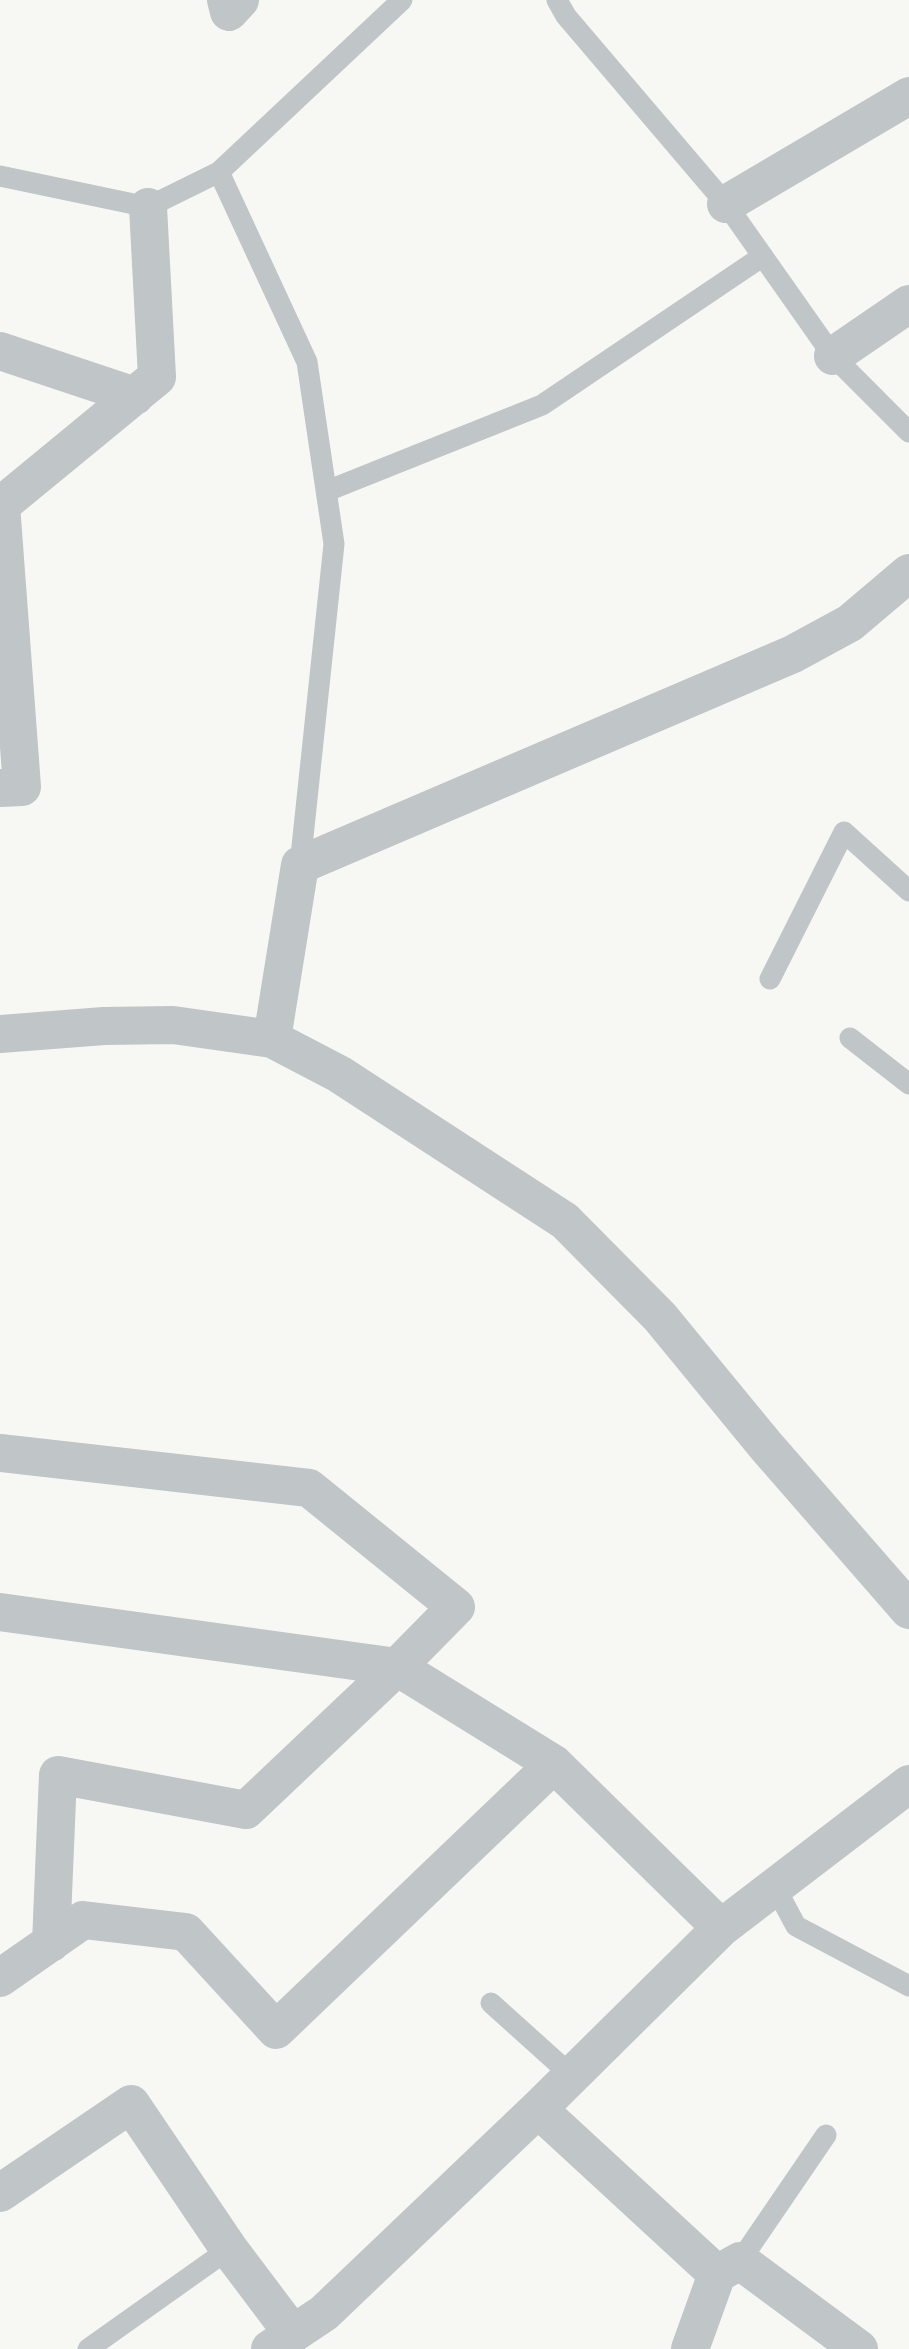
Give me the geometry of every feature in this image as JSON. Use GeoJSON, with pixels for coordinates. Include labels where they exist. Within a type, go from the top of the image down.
{"type":"FeatureCollection","features":[{"type":"Feature","properties":{"kind":"street"},"geometry":{"type":"LineString","coordinates":[[226,0],[229,12],[240,0]]}},
{"type":"Feature","properties":{"kind":"street"},"geometry":{"type":"LineString","coordinates":[[726,204],[909,96]]}},
{"type":"Feature","properties":{"kind":"street"},"geometry":{"type":"LineString","coordinates":[[0,788],[22,786],[0,506],[157,377],[148,207]]}},
{"type":"Feature","properties":{"kind":"street"},"geometry":{"type":"LineString","coordinates":[[832,356],[909,304]]}},
{"type":"Feature","properties":{"kind":"street"},"geometry":{"type":"LineString","coordinates":[[0,351],[135,396]]}},
{"type":"Feature","properties":{"kind":"street"},"geometry":{"type":"LineString","coordinates":[[272,1039],[300,865],[793,654],[850,623],[909,573]]}},
{"type":"Feature","properties":{"kind":"street"},"geometry":{"type":"LineString","coordinates":[[0,1034],[104,1026],[173,1025],[272,1039],[339,1074],[565,1221],[660,1317],[766,1446],[909,1610]]}},
{"type":"Feature","properties":{"kind":"street"},"geometry":{"type":"LineString","coordinates":[[0,1453],[309,1489],[456,1607],[397,1667],[246,1810],[58,1775],[51,1943]]}},
{"type":"Feature","properties":{"kind":"street"},"geometry":{"type":"LineString","coordinates":[[0,1612],[397,1667],[554,1763],[721,1928]]}},
{"type":"Feature","properties":{"kind":"street"},"geometry":{"type":"LineString","coordinates":[[0,1978],[83,1920],[186,1931],[276,2030],[554,1763]]}},
{"type":"Feature","properties":{"kind":"street"},"geometry":{"type":"LineString","coordinates":[[0,2193],[131,2104],[229,2249],[281,2341],[324,2313],[538,2109],[721,1928],[909,1784]]}},
{"type":"Feature","properties":{"kind":"street"},"geometry":{"type":"LineString","coordinates":[[538,2109],[728,2267],[859,2349]]}},
{"type":"Feature","properties":{"kind":"street"},"geometry":{"type":"LineString","coordinates":[[690,2349],[728,2267]]}},
{"type":"Feature","properties":{"kind":"lane"},"geometry":{"type":"LineString","coordinates":[[0,176],[148,207],[219,172],[402,0]]}},
{"type":"Feature","properties":{"kind":"lane"},"geometry":{"type":"LineString","coordinates":[[557,0],[566,16],[726,204],[832,356],[909,432]]}},
{"type":"Feature","properties":{"kind":"lane"},"geometry":{"type":"LineString","coordinates":[[219,172],[307,362],[334,544],[300,865]]}},
{"type":"Feature","properties":{"kind":"lane"},"geometry":{"type":"LineString","coordinates":[[327,491],[542,405],[763,256]]}},
{"type":"Feature","properties":{"kind":"lane"},"geometry":{"type":"LineString","coordinates":[[770,979],[844,832],[909,891]]}},
{"type":"Feature","properties":{"kind":"lane"},"geometry":{"type":"LineString","coordinates":[[850,1038],[909,1084]]}},
{"type":"Feature","properties":{"kind":"lane"},"geometry":{"type":"LineString","coordinates":[[775,1887],[796,1926],[909,1986]]}},
{"type":"Feature","properties":{"kind":"lane"},"geometry":{"type":"LineString","coordinates":[[491,2003],[571,2076]]}},
{"type":"Feature","properties":{"kind":"lane"},"geometry":{"type":"LineString","coordinates":[[728,2267],[826,2135]]}},
{"type":"Feature","properties":{"kind":"lane"},"geometry":{"type":"LineString","coordinates":[[88,2349],[229,2249]]}}]}
